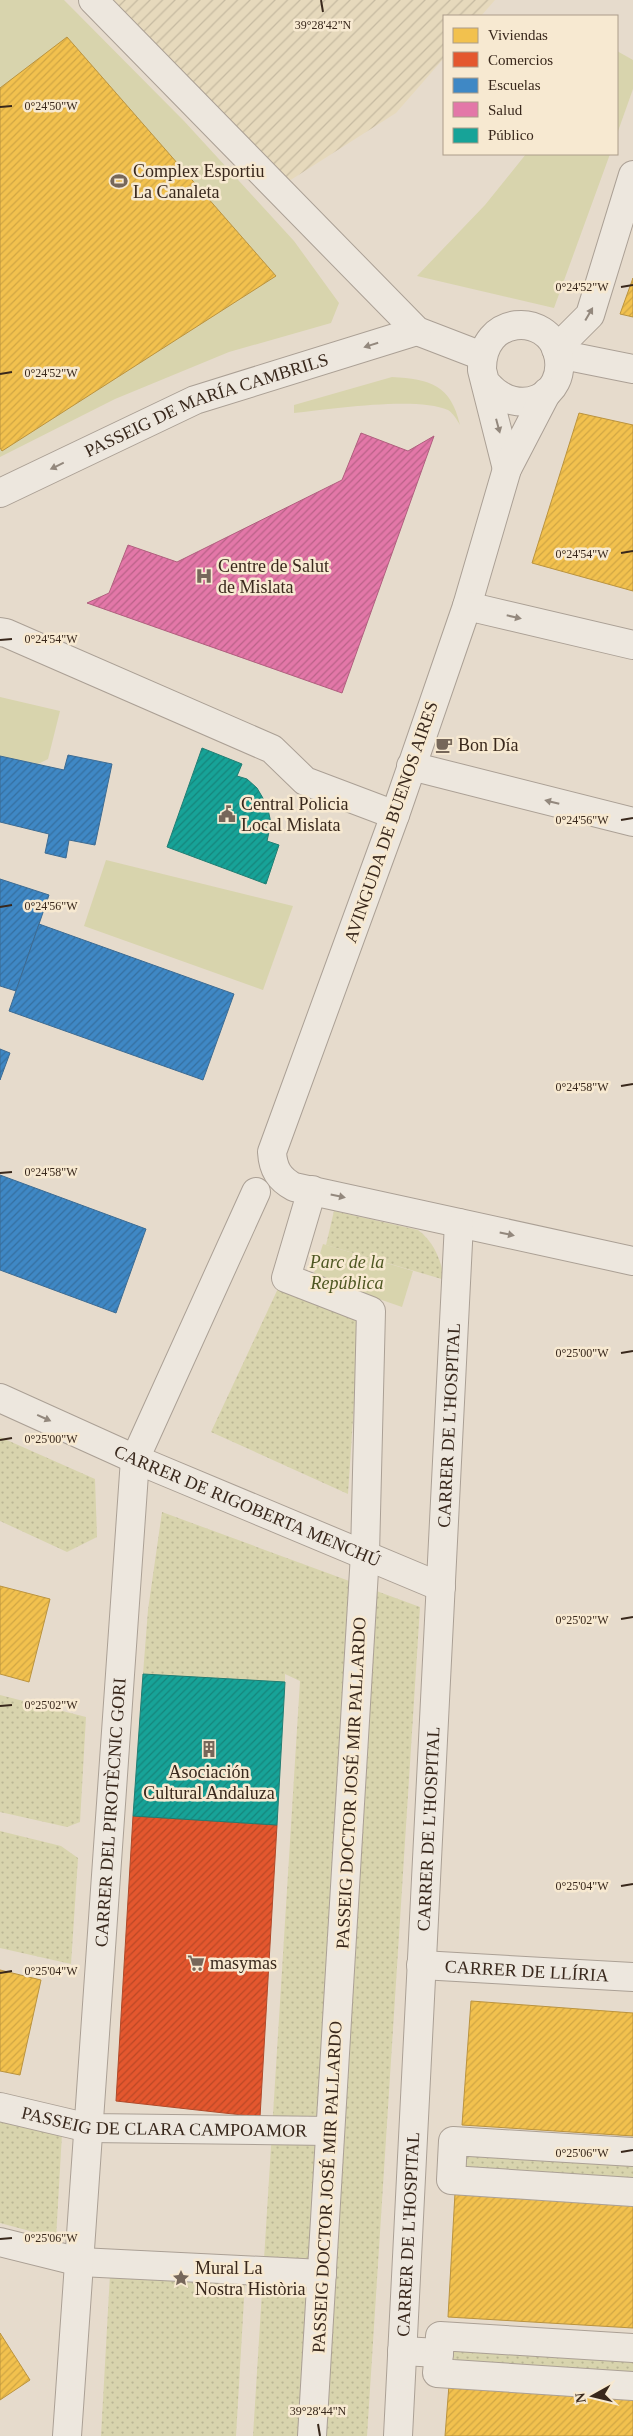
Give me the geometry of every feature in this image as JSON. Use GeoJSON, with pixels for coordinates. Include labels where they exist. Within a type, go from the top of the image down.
{"type":"FeatureCollection","features":[{"type":"Feature","properties":{"kind":"street"},"geometry":{"type":"LineString","coordinates":[[93,0],[418,331],[482,356]]}},
{"type":"Feature","properties":{"kind":"street"},"geometry":{"type":"LineString","coordinates":[[557,352],[590,315],[633,174]]}},
{"type":"Feature","properties":{"kind":"street"},"geometry":{"type":"LineString","coordinates":[[508,469],[482,370],[482,356],[487,344],[495,333],[507,327],[518,325],[531,326],[543,332],[557,352],[559,368],[551,387]]}},
{"type":"Feature","properties":{"kind":"street","name":"PASSEIG DE MARÍA CAMBRILS"},"geometry":{"type":"LineString","coordinates":[[0,493],[195,400],[418,331]]}},
{"type":"Feature","properties":{"kind":"street"},"geometry":{"type":"LineString","coordinates":[[557,352],[633,369]]}},
{"type":"Feature","properties":{"kind":"street"},"geometry":{"type":"LineString","coordinates":[[487,384],[496,394],[508,401],[521,403],[534,400],[551,387],[598,362]]}},
{"type":"Feature","properties":{"kind":"street","name":"AVINGUDA DE BUENOS AIRES"},"geometry":{"type":"LineString","coordinates":[[312,1190],[294,1187],[285,1182],[274,1163],[467,606],[508,469],[551,387]]}},
{"type":"Feature","properties":{"kind":"street"},"geometry":{"type":"LineString","coordinates":[[467,606],[633,645]]}},
{"type":"Feature","properties":{"kind":"street"},"geometry":{"type":"LineString","coordinates":[[0,632],[272,750],[305,781],[395,815]]}},
{"type":"Feature","properties":{"kind":"street"},"geometry":{"type":"LineString","coordinates":[[411,766],[633,822]]}},
{"type":"Feature","properties":{"kind":"street"},"geometry":{"type":"LineString","coordinates":[[312,1190],[633,1261]]}},
{"type":"Feature","properties":{"kind":"street","name":"PASSEIG DOCTOR JOSÉ MIR PALLARDO"},"geometry":{"type":"LineString","coordinates":[[312,1190],[286,1278],[371,1311],[365,1554],[312,2436]]}},
{"type":"Feature","properties":{"kind":"street"},"geometry":{"type":"LineString","coordinates":[[135,1459],[256,1192]]}},
{"type":"Feature","properties":{"kind":"street","name":"CARRER DE L'HOSPITAL"},"geometry":{"type":"LineString","coordinates":[[398,2436],[459,1223]]}},
{"type":"Feature","properties":{"kind":"street","name":"CARRER DE RIGOBERTA MENCHÚ"},"geometry":{"type":"LineString","coordinates":[[0,1398],[135,1459],[441,1587]]}},
{"type":"Feature","properties":{"kind":"street","name":"CARRER DEL PIROTÈCNIC GORI"},"geometry":{"type":"LineString","coordinates":[[67,2436],[135,1459]]}},
{"type":"Feature","properties":{"kind":"street","name":"CARRER DE LLÍRIA"},"geometry":{"type":"LineString","coordinates":[[421,1965],[633,1977]]}},
{"type":"Feature","properties":{"kind":"street","name":"PASSEIG DE CLARA CAMPOAMOR"},"geometry":{"type":"LineString","coordinates":[[0,2107],[89,2128],[330,2131]]}},
{"type":"Feature","properties":{"kind":"street"},"geometry":{"type":"LineString","coordinates":[[633,2152],[453,2141],[451,2180],[633,2192]]}},
{"type":"Feature","properties":{"kind":"street"},"geometry":{"type":"LineString","coordinates":[[412,2154],[452,2157]]}},
{"type":"Feature","properties":{"kind":"street"},"geometry":{"type":"LineString","coordinates":[[0,2242],[80,2262],[322,2274]]}},
{"type":"Feature","properties":{"kind":"street"},"geometry":{"type":"LineString","coordinates":[[633,2348],[440,2336],[437,2373],[633,2386]]}},
{"type":"Feature","properties":{"kind":"street"},"geometry":{"type":"LineString","coordinates":[[402,2351],[438,2353]]}},
{"type":"Feature","properties":{"kind":"shaded area"},"geometry":{"type":"Polygon","coordinates":[[[102,0],[495,0],[482,15],[443,15],[443,59],[396,113],[289,181],[102,0]]]}},
{"type":"Feature","properties":{"kind":"green space","name":"Complex Esportiu La Canaleta"},"geometry":{"type":"Polygon","coordinates":[[[0,0],[64,0],[184,121],[294,241],[339,303],[331,323],[229,352],[115,399],[0,457],[0,0]]]}},
{"type":"Feature","properties":{"kind":"green space"},"geometry":{"type":"Polygon","coordinates":[[[618,52],[633,60],[633,89],[618,131],[618,52]]]}},
{"type":"Feature","properties":{"kind":"green space"},"geometry":{"type":"Polygon","coordinates":[[[525,155],[610,155],[554,308],[417,276],[485,205],[525,155]]]}},
{"type":"Feature","properties":{"kind":"green space"},"geometry":{"type":"Polygon","coordinates":[[[392,377],[417,380],[437,387],[451,401],[460,425],[448,410],[416,404],[373,405],[294,413],[294,405],[392,377]]]}},
{"type":"Feature","properties":{"kind":"green space"},"geometry":{"type":"Polygon","coordinates":[[[0,697],[60,711],[48,759],[38,764],[0,756],[0,697]]]}},
{"type":"Feature","properties":{"kind":"green space"},"geometry":{"type":"Polygon","coordinates":[[[106,860],[293,906],[263,990],[84,926],[106,860]]]}},
{"type":"Feature","properties":{"kind":"green space"},"geometry":{"type":"Polygon","coordinates":[[[334,1211],[418,1230],[433,1246],[445,1280],[326,1245],[334,1211]]]}},
{"type":"Feature","properties":{"kind":"green space","name":"Parc de la República"},"geometry":{"type":"Polygon","coordinates":[[[323,1244],[413,1271],[402,1307],[313,1276],[323,1244]]]}},
{"type":"Feature","properties":{"kind":"green space"},"geometry":{"type":"Polygon","coordinates":[[[282,1280],[360,1315],[348,1494],[211,1432],[282,1280]]]}},
{"type":"Feature","properties":{"kind":"green space"},"geometry":{"type":"Polygon","coordinates":[[[0,1437],[95,1479],[97,1537],[67,1552],[0,1521],[0,1437]]]}},
{"type":"Feature","properties":{"kind":"green space"},"geometry":{"type":"Polygon","coordinates":[[[162,1512],[420,1607],[367,2436],[253,2436],[300,1681],[285,1674],[285,1682],[143,1674],[148,1610],[162,1512]]]}},
{"type":"Feature","properties":{"kind":"green space"},"geometry":{"type":"Polygon","coordinates":[[[0,1695],[86,1717],[80,1822],[67,1827],[0,1812],[0,1695]]]}},
{"type":"Feature","properties":{"kind":"green space"},"geometry":{"type":"Polygon","coordinates":[[[0,1831],[61,1846],[78,1858],[71,1964],[0,1948],[0,1831]]]}},
{"type":"Feature","properties":{"kind":"green space"},"geometry":{"type":"Polygon","coordinates":[[[0,2119],[62,2134],[56,2238],[0,2223],[0,2119]]]}},
{"type":"Feature","properties":{"kind":"green space"},"geometry":{"type":"Polygon","coordinates":[[[461,2150],[633,2161],[633,2182],[459,2171],[461,2150]]]}},
{"type":"Feature","properties":{"kind":"green space"},"geometry":{"type":"Polygon","coordinates":[[[110,2274],[245,2282],[236,2436],[101,2436],[110,2274]]]}},
{"type":"Feature","properties":{"kind":"green space"},"geometry":{"type":"Polygon","coordinates":[[[449,2345],[633,2358],[633,2377],[448,2363],[449,2345]]]}},
{"type":"Feature","properties":{"kind":"building: Viviendas","name":"Complex Esportiu La Canaleta"},"geometry":{"type":"Polygon","coordinates":[[[67,37],[276,276],[2,451],[0,448],[0,88],[67,37]]]}},
{"type":"Feature","properties":{"kind":"building: Viviendas"},"geometry":{"type":"Polygon","coordinates":[[[633,278],[633,317],[620,314],[633,278]]]}},
{"type":"Feature","properties":{"kind":"building: Viviendas"},"geometry":{"type":"Polygon","coordinates":[[[579,413],[633,425],[633,591],[532,563],[579,413]]]}},
{"type":"Feature","properties":{"kind":"building: Viviendas"},"geometry":{"type":"Polygon","coordinates":[[[0,1586],[50,1599],[29,1682],[0,1674],[0,1586]]]}},
{"type":"Feature","properties":{"kind":"building: Viviendas"},"geometry":{"type":"Polygon","coordinates":[[[0,1970],[41,1980],[20,2075],[0,2071],[0,1970]]]}},
{"type":"Feature","properties":{"kind":"building: Viviendas"},"geometry":{"type":"Polygon","coordinates":[[[471,2001],[633,2013],[633,2136],[462,2125],[471,2001]]]}},
{"type":"Feature","properties":{"kind":"building: Viviendas"},"geometry":{"type":"Polygon","coordinates":[[[455,2193],[633,2204],[633,2328],[448,2317],[455,2193]]]}},
{"type":"Feature","properties":{"kind":"building: Viviendas"},"geometry":{"type":"Polygon","coordinates":[[[0,2333],[30,2380],[0,2400],[0,2333]]]}},
{"type":"Feature","properties":{"kind":"building: Viviendas"},"geometry":{"type":"Polygon","coordinates":[[[449,2385],[633,2397],[633,2436],[445,2436],[449,2385]]]}},
{"type":"Feature","properties":{"kind":"building: Comercios","name":"masymas"},"geometry":{"type":"Polygon","coordinates":[[[133,1816],[277,1825],[260,2117],[116,2101],[133,1816]]]}},
{"type":"Feature","properties":{"kind":"building: Escuelas"},"geometry":{"type":"Polygon","coordinates":[[[68,755],[112,764],[95,845],[69,840],[66,858],[45,853],[49,834],[0,822],[0,756],[64,770],[68,755]]]}},
{"type":"Feature","properties":{"kind":"building: Escuelas"},"geometry":{"type":"Polygon","coordinates":[[[0,879],[49,895],[16,991],[0,986],[0,879]]]}},
{"type":"Feature","properties":{"kind":"building: Escuelas"},"geometry":{"type":"Polygon","coordinates":[[[39,924],[234,994],[203,1080],[9,1011],[39,924]]]}},
{"type":"Feature","properties":{"kind":"building: Escuelas"},"geometry":{"type":"Polygon","coordinates":[[[0,1049],[10,1053],[0,1080],[0,1049]]]}},
{"type":"Feature","properties":{"kind":"building: Escuelas"},"geometry":{"type":"Polygon","coordinates":[[[0,1175],[146,1229],[116,1313],[0,1270],[0,1175]]]}},
{"type":"Feature","properties":{"kind":"building: Salud"},"geometry":{"type":"Polygon","coordinates":[[[361,433],[408,451],[434,436],[342,693],[87,603],[109,593],[128,545],[177,562],[342,480],[361,433]]]}},
{"type":"Feature","properties":{"kind":"building: Público"},"geometry":{"type":"Polygon","coordinates":[[[202,748],[242,764],[237,776],[247,779],[257,788],[267,805],[271,823],[267,841],[279,845],[266,884],[167,847],[202,748]]]}},
{"type":"Feature","properties":{"kind":"building: Público","name":"Asociación Cultural Andaluza"},"geometry":{"type":"Polygon","coordinates":[[[143,1674],[285,1682],[277,1825],[133,1816],[143,1674]]]}},
{"type":"Feature","properties":{"kind":"place","name":"Complex Esportiu La Canaleta"},"geometry":{"type":"Point","coordinates":[119,181]}},
{"type":"Feature","properties":{"kind":"place","name":"Centre de Salut de Mislata"},"geometry":{"type":"Point","coordinates":[204,576]}},
{"type":"Feature","properties":{"kind":"place","name":"Bon Día"},"geometry":{"type":"Point","coordinates":[444,745]}},
{"type":"Feature","properties":{"kind":"place","name":"Central Policia Local Mislata"},"geometry":{"type":"Point","coordinates":[227,814]}},
{"type":"Feature","properties":{"kind":"place","name":"Asociación Cultural Andaluza"},"geometry":{"type":"Point","coordinates":[209,1749]}},
{"type":"Feature","properties":{"kind":"place","name":"masymas"},"geometry":{"type":"Point","coordinates":[196,1963]}},
{"type":"Feature","properties":{"kind":"place","name":"Mural La Nostra Història"},"geometry":{"type":"Point","coordinates":[181,2278]}}]}
